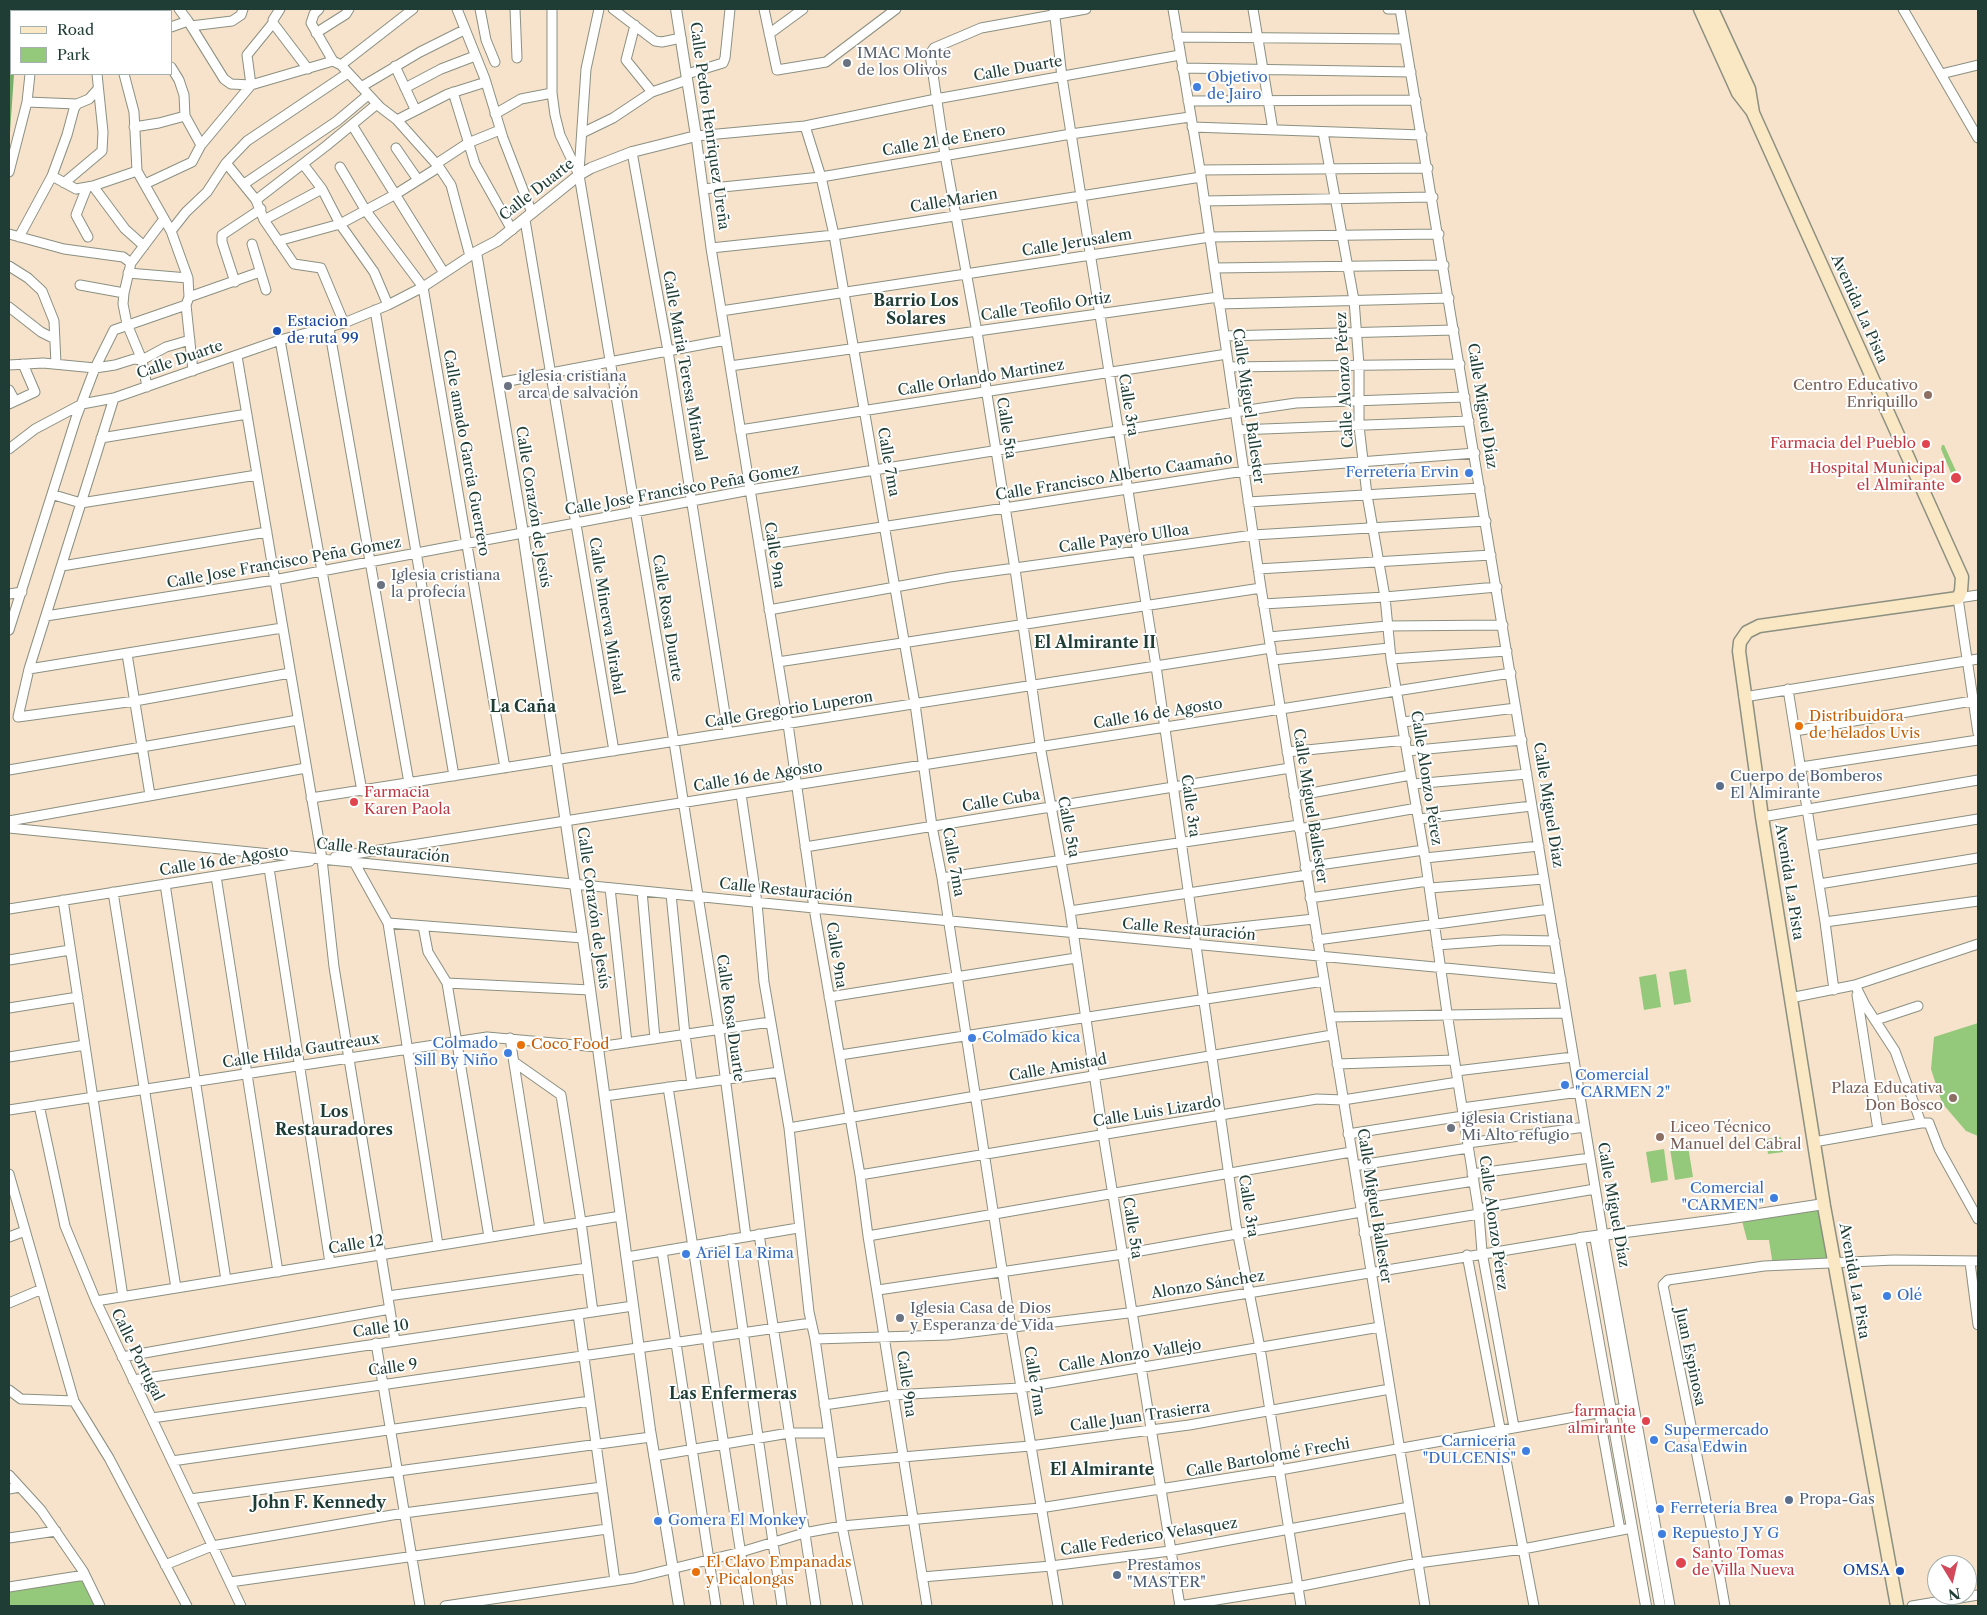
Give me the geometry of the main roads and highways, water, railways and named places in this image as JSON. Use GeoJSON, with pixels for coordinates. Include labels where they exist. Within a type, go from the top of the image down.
{"type":"FeatureCollection","features":[{"type":"Feature","properties":{"kind":"main road","name":"Avenida La Pista"},"geometry":{"type":"LineString","coordinates":[[1700,9],[1738,93],[1753,113]]}},
{"type":"Feature","properties":{"kind":"main road","name":"Avenida La Pista"},"geometry":{"type":"LineString","coordinates":[[1712,9],[1748,89],[1753,113],[1962,576],[1961,590],[1958,598],[1758,626],[1748,632],[1740,642],[1739,662],[1790,998],[1834,1262],[1897,1606]]}},
{"type":"Feature","properties":{"kind":"place","name":"IMAC Monte de los Olivos"},"geometry":{"type":"Point","coordinates":[847,63]}},
{"type":"Feature","properties":{"kind":"place","name":"Objetivo de Jairo"},"geometry":{"type":"Point","coordinates":[1197,87]}},
{"type":"Feature","properties":{"kind":"place","name":"Estacion de ruta 99"},"geometry":{"type":"Point","coordinates":[277,331]}},
{"type":"Feature","properties":{"kind":"place","name":"iglesia cristiana arca de salvación"},"geometry":{"type":"Point","coordinates":[508,386]}},
{"type":"Feature","properties":{"kind":"place","name":"Centro Educativo Enriquillo"},"geometry":{"type":"Point","coordinates":[1928,395]}},
{"type":"Feature","properties":{"kind":"place","name":"Farmacia del Pueblo"},"geometry":{"type":"Point","coordinates":[1926,444]}},
{"type":"Feature","properties":{"kind":"place","name":"Ferretería Ervin"},"geometry":{"type":"Point","coordinates":[1469,473]}},
{"type":"Feature","properties":{"kind":"place","name":"Hospital Municipal el Almirante"},"geometry":{"type":"Point","coordinates":[1956,478]}},
{"type":"Feature","properties":{"kind":"place","name":"Iglesia cristiana la profecía"},"geometry":{"type":"Point","coordinates":[381,585]}},
{"type":"Feature","properties":{"kind":"place","name":"Distribuidora de helados Uvis"},"geometry":{"type":"Point","coordinates":[1799,726]}},
{"type":"Feature","properties":{"kind":"place","name":"Cuerpo de Bomberos El Almirante"},"geometry":{"type":"Point","coordinates":[1720,786]}},
{"type":"Feature","properties":{"kind":"place","name":"Farmacia Karen Paola"},"geometry":{"type":"Point","coordinates":[354,802]}},
{"type":"Feature","properties":{"kind":"place","name":"Colmado kica"},"geometry":{"type":"Point","coordinates":[972,1038]}},
{"type":"Feature","properties":{"kind":"place","name":"Coco Food"},"geometry":{"type":"Point","coordinates":[521,1045]}},
{"type":"Feature","properties":{"kind":"place","name":"Colmado Sill By Niño"},"geometry":{"type":"Point","coordinates":[508,1053]}},
{"type":"Feature","properties":{"kind":"place","name":"Comercial \"CARMEN 2\""},"geometry":{"type":"Point","coordinates":[1565,1085]}},
{"type":"Feature","properties":{"kind":"place","name":"Plaza Educativa Don Bosco"},"geometry":{"type":"Point","coordinates":[1953,1098]}},
{"type":"Feature","properties":{"kind":"place","name":"iglesia Cristiana Mi Alto refugio"},"geometry":{"type":"Point","coordinates":[1451,1128]}},
{"type":"Feature","properties":{"kind":"place","name":"Liceo Técnico Manuel del Cabral"},"geometry":{"type":"Point","coordinates":[1660,1137]}},
{"type":"Feature","properties":{"kind":"place","name":"Comercial \"CARMEN\""},"geometry":{"type":"Point","coordinates":[1774,1198]}},
{"type":"Feature","properties":{"kind":"place","name":"Ariel La Rima"},"geometry":{"type":"Point","coordinates":[686,1254]}},
{"type":"Feature","properties":{"kind":"place","name":"Olé"},"geometry":{"type":"Point","coordinates":[1887,1296]}},
{"type":"Feature","properties":{"kind":"place","name":"Iglesia Casa de Dios y Esperanza de Vida"},"geometry":{"type":"Point","coordinates":[900,1318]}},
{"type":"Feature","properties":{"kind":"place","name":"farmacia almirante"},"geometry":{"type":"Point","coordinates":[1646,1421]}},
{"type":"Feature","properties":{"kind":"place","name":"Supermercado Casa Edwin"},"geometry":{"type":"Point","coordinates":[1654,1440]}},
{"type":"Feature","properties":{"kind":"place","name":"Carniceria \"DULCENIS\""},"geometry":{"type":"Point","coordinates":[1526,1451]}},
{"type":"Feature","properties":{"kind":"place","name":"Propa-Gas"},"geometry":{"type":"Point","coordinates":[1789,1500]}},
{"type":"Feature","properties":{"kind":"place","name":"Ferretería Brea"},"geometry":{"type":"Point","coordinates":[1660,1509]}},
{"type":"Feature","properties":{"kind":"place","name":"Gomera El Monkey"},"geometry":{"type":"Point","coordinates":[658,1521]}},
{"type":"Feature","properties":{"kind":"place","name":"Repuesto J Y G"},"geometry":{"type":"Point","coordinates":[1662,1534]}},
{"type":"Feature","properties":{"kind":"place","name":"Santo Tomas de Villa Nueva"},"geometry":{"type":"Point","coordinates":[1681,1563]}},
{"type":"Feature","properties":{"kind":"place","name":"OMSA"},"geometry":{"type":"Point","coordinates":[1900,1571]}},
{"type":"Feature","properties":{"kind":"place","name":"El Clavo Empanadas y Picalongas"},"geometry":{"type":"Point","coordinates":[696,1572]}},
{"type":"Feature","properties":{"kind":"place","name":"Prestamos \"MASTER\""},"geometry":{"type":"Point","coordinates":[1117,1575]}},
{"type":"Feature","properties":{"kind":"district","name":"Barrio Los Solares"},"geometry":{"type":"Point","coordinates":[916,310]}},
{"type":"Feature","properties":{"kind":"district","name":"El Almirante II"},"geometry":{"type":"Point","coordinates":[1095,643]}},
{"type":"Feature","properties":{"kind":"district","name":"La Caña"},"geometry":{"type":"Point","coordinates":[523,707]}},
{"type":"Feature","properties":{"kind":"district","name":"Los Restauradores"},"geometry":{"type":"Point","coordinates":[334,1121]}},
{"type":"Feature","properties":{"kind":"district","name":"Las Enfermeras"},"geometry":{"type":"Point","coordinates":[733,1394]}},
{"type":"Feature","properties":{"kind":"district","name":"El Almirante"},"geometry":{"type":"Point","coordinates":[1102,1470]}},
{"type":"Feature","properties":{"kind":"district","name":"John F. Kennedy"},"geometry":{"type":"Point","coordinates":[319,1503]}}]}
